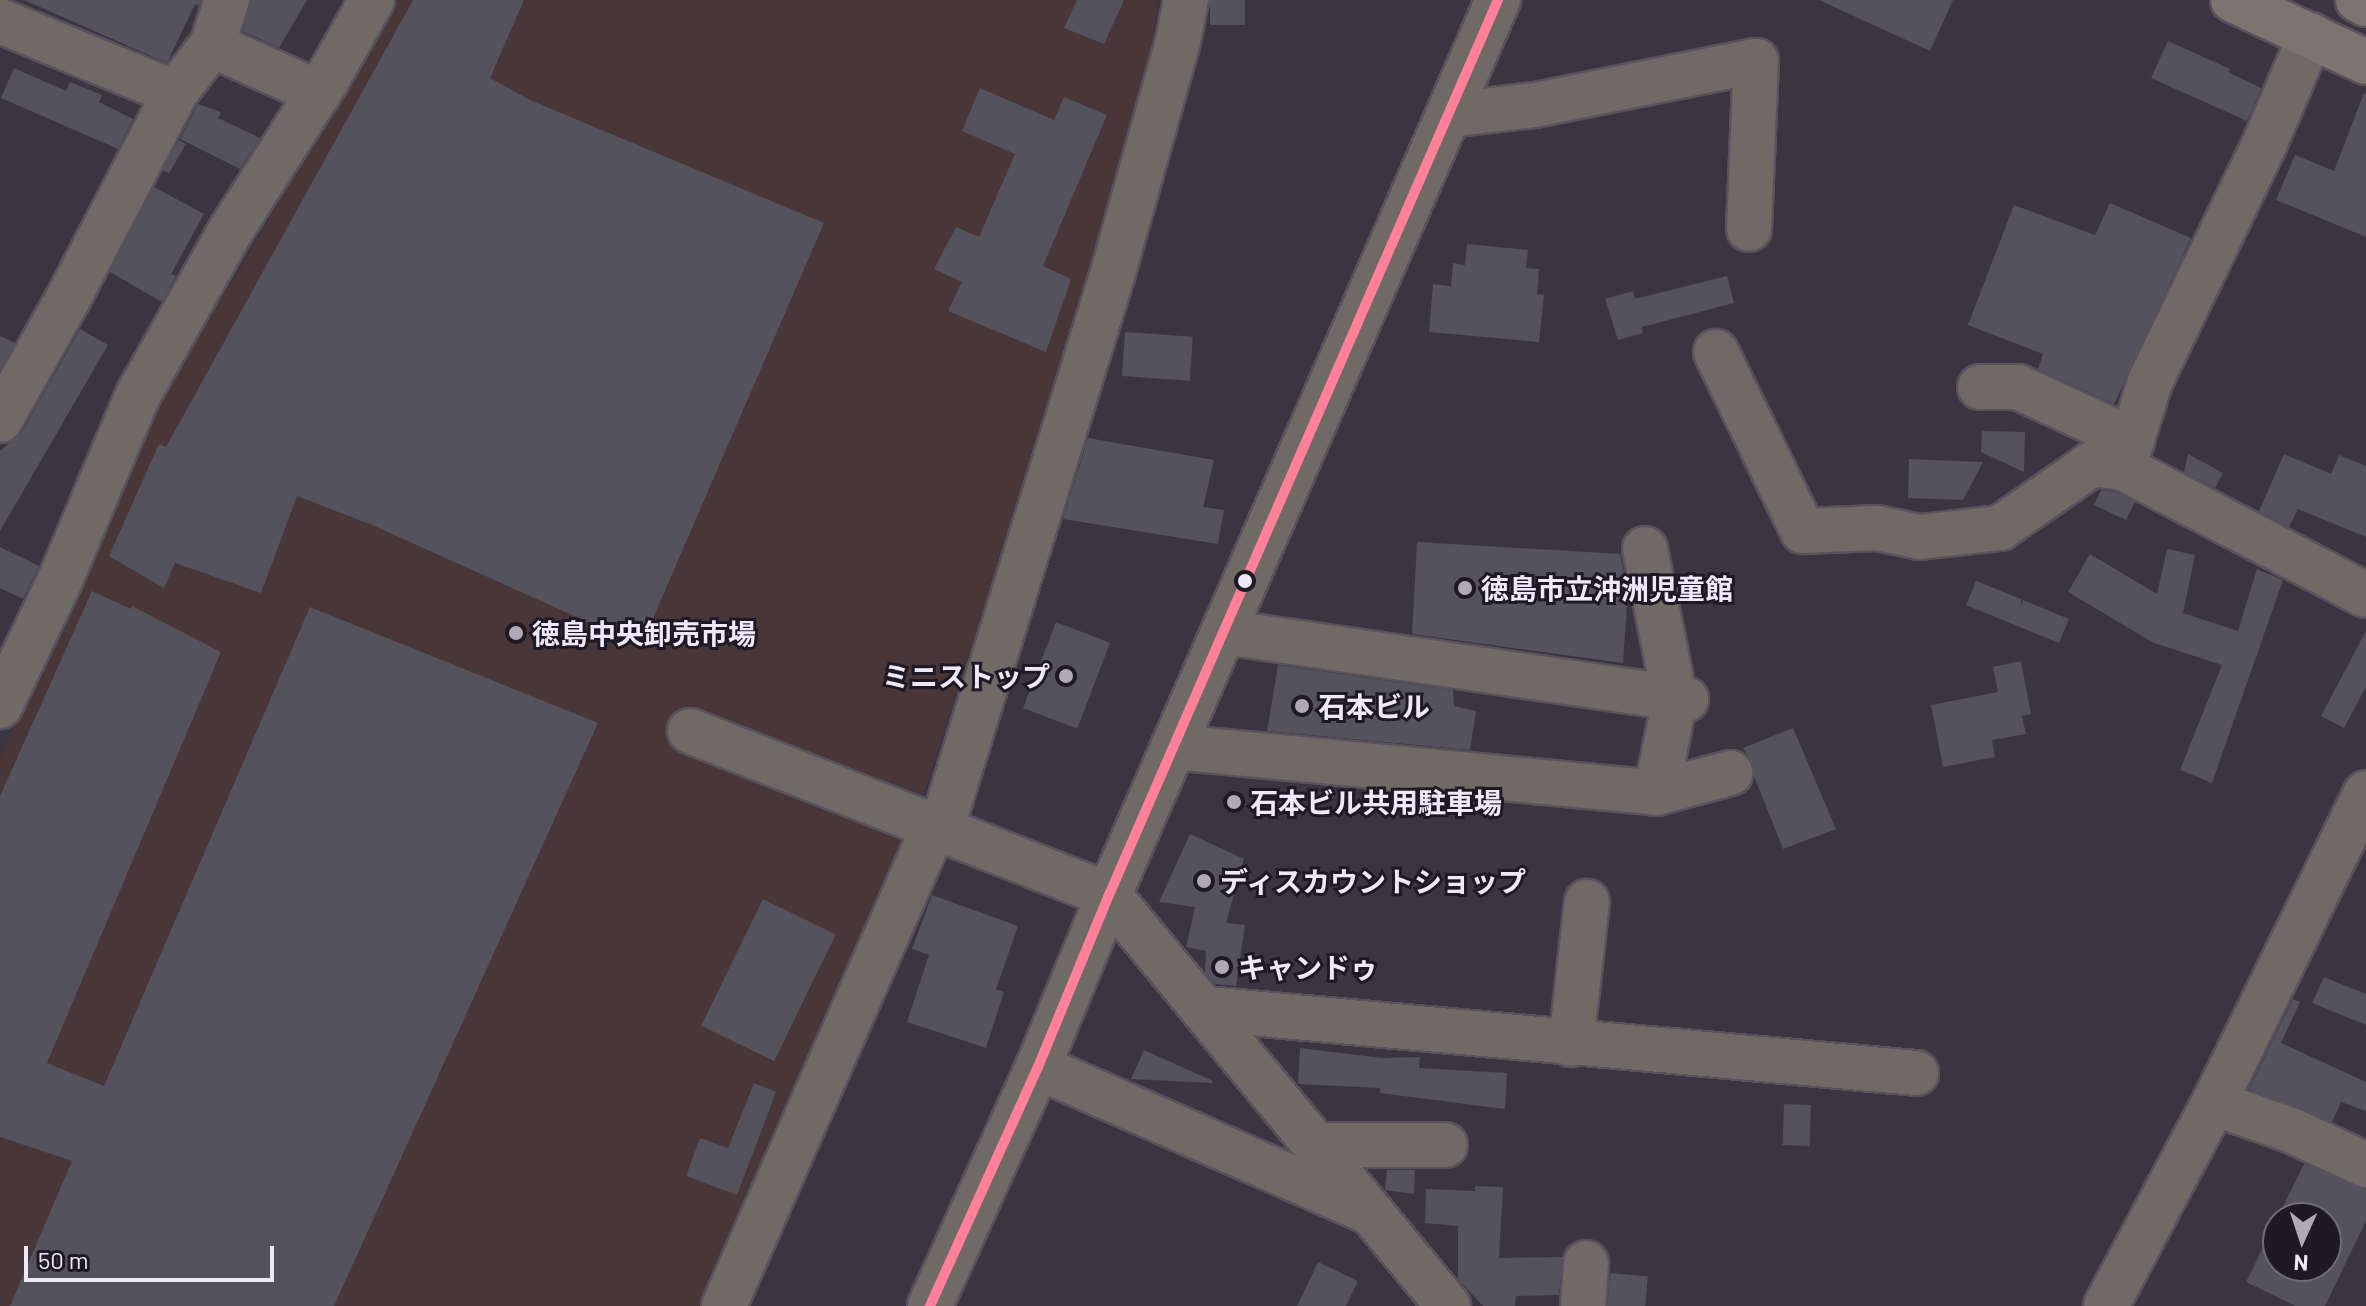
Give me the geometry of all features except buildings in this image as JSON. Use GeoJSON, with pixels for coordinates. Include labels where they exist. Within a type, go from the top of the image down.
{"type":"FeatureCollection","features":[{"type":"Feature","properties":{"kind":"main road"},"geometry":{"type":"LineString","coordinates":[[2358,0],[2366,4]]}},
{"type":"Feature","properties":{"kind":"main road"},"geometry":{"type":"LineString","coordinates":[[2247,3],[2366,62]]}},
{"type":"Feature","properties":{"kind":"street"},"geometry":{"type":"LineString","coordinates":[[0,420],[69,297],[175,93],[212,45],[227,0]]}},
{"type":"Feature","properties":{"kind":"street"},"geometry":{"type":"LineString","coordinates":[[4,687],[61,578],[138,395],[231,230],[319,93],[372,0]]}},
{"type":"Feature","properties":{"kind":"street"},"geometry":{"type":"LineString","coordinates":[[724,1306],[938,829],[1112,276],[1178,41],[1186,0]]}},
{"type":"Feature","properties":{"kind":"street"},"geometry":{"type":"LineString","coordinates":[[930,1306],[1038,1067],[1109,895],[1498,0]]}},
{"type":"Feature","properties":{"kind":"street"},"geometry":{"type":"LineString","coordinates":[[0,21],[175,93]]}},
{"type":"Feature","properties":{"kind":"street"},"geometry":{"type":"LineString","coordinates":[[2127,454],[2150,382],[2264,145],[2311,35]]}},
{"type":"Feature","properties":{"kind":"street"},"geometry":{"type":"LineString","coordinates":[[212,45],[319,93]]}},
{"type":"Feature","properties":{"kind":"street"},"geometry":{"type":"LineString","coordinates":[[1448,115],[1535,105],[1756,61],[1749,229]]}},
{"type":"Feature","properties":{"kind":"street"},"geometry":{"type":"LineString","coordinates":[[1716,352],[1803,531],[1877,528],[1920,537],[2000,528],[2092,464],[2127,454]]}},
{"type":"Feature","properties":{"kind":"street"},"geometry":{"type":"LineString","coordinates":[[1980,387],[2018,387],[2366,595]]}},
{"type":"Feature","properties":{"kind":"street"},"geometry":{"type":"LineString","coordinates":[[1645,549],[1680,699],[1656,793]]}},
{"type":"Feature","properties":{"kind":"street"},"geometry":{"type":"LineString","coordinates":[[1224,632],[1680,699]]}},
{"type":"Feature","properties":{"kind":"street"},"geometry":{"type":"LineString","coordinates":[[690,731],[1109,895],[1448,1306]]}},
{"type":"Feature","properties":{"kind":"street"},"geometry":{"type":"LineString","coordinates":[[1173,747],[1656,793],[1730,773]]}},
{"type":"Feature","properties":{"kind":"street"},"geometry":{"type":"LineString","coordinates":[[2106,1306],[2214,1103],[2366,793]]}},
{"type":"Feature","properties":{"kind":"street"},"geometry":{"type":"LineString","coordinates":[[1571,1044],[1587,902]]}},
{"type":"Feature","properties":{"kind":"street"},"geometry":{"type":"LineString","coordinates":[[1206,1009],[1916,1073]]}},
{"type":"Feature","properties":{"kind":"street"},"geometry":{"type":"LineString","coordinates":[[1038,1067],[1368,1211]]}},
{"type":"Feature","properties":{"kind":"street"},"geometry":{"type":"LineString","coordinates":[[2214,1103],[2293,1131],[2366,1165]]}},
{"type":"Feature","properties":{"kind":"street"},"geometry":{"type":"LineString","coordinates":[[1315,1145],[1445,1145]]}},
{"type":"Feature","properties":{"kind":"street"},"geometry":{"type":"LineString","coordinates":[[1583,1306],[1586,1263]]}},
{"type":"Feature","properties":{"kind":"shaded area","name":"徳島中央卸売市場"},"geometry":{"type":"Polygon","coordinates":[[[395,0],[1157,0],[1151,62],[1073,337],[894,883],[704,1306],[0,1306],[0,758],[113,508],[149,415],[244,262],[395,0]]]}},
{"type":"Feature","properties":{"kind":"transit line"},"geometry":{"type":"LineString","coordinates":[[930,1306],[1038,1067],[1109,895],[1498,0]]}},
{"type":"Feature","properties":{"kind":"place","name":"徳島市立沖洲児童館"},"geometry":{"type":"Point","coordinates":[1465,588]}},
{"type":"Feature","properties":{"kind":"place","name":"徳島中央卸売市場"},"geometry":{"type":"Point","coordinates":[516,633]}},
{"type":"Feature","properties":{"kind":"place","name":"ミニストップ"},"geometry":{"type":"Point","coordinates":[1066,676]}},
{"type":"Feature","properties":{"kind":"place","name":"石本ビル"},"geometry":{"type":"Point","coordinates":[1302,706]}},
{"type":"Feature","properties":{"kind":"place","name":"石本ビル共用駐車場"},"geometry":{"type":"Point","coordinates":[1234,802]}},
{"type":"Feature","properties":{"kind":"place","name":"ディスカウントショップ"},"geometry":{"type":"Point","coordinates":[1204,881]}},
{"type":"Feature","properties":{"kind":"place","name":"キャンドゥ"},"geometry":{"type":"Point","coordinates":[1222,967]}}]}
